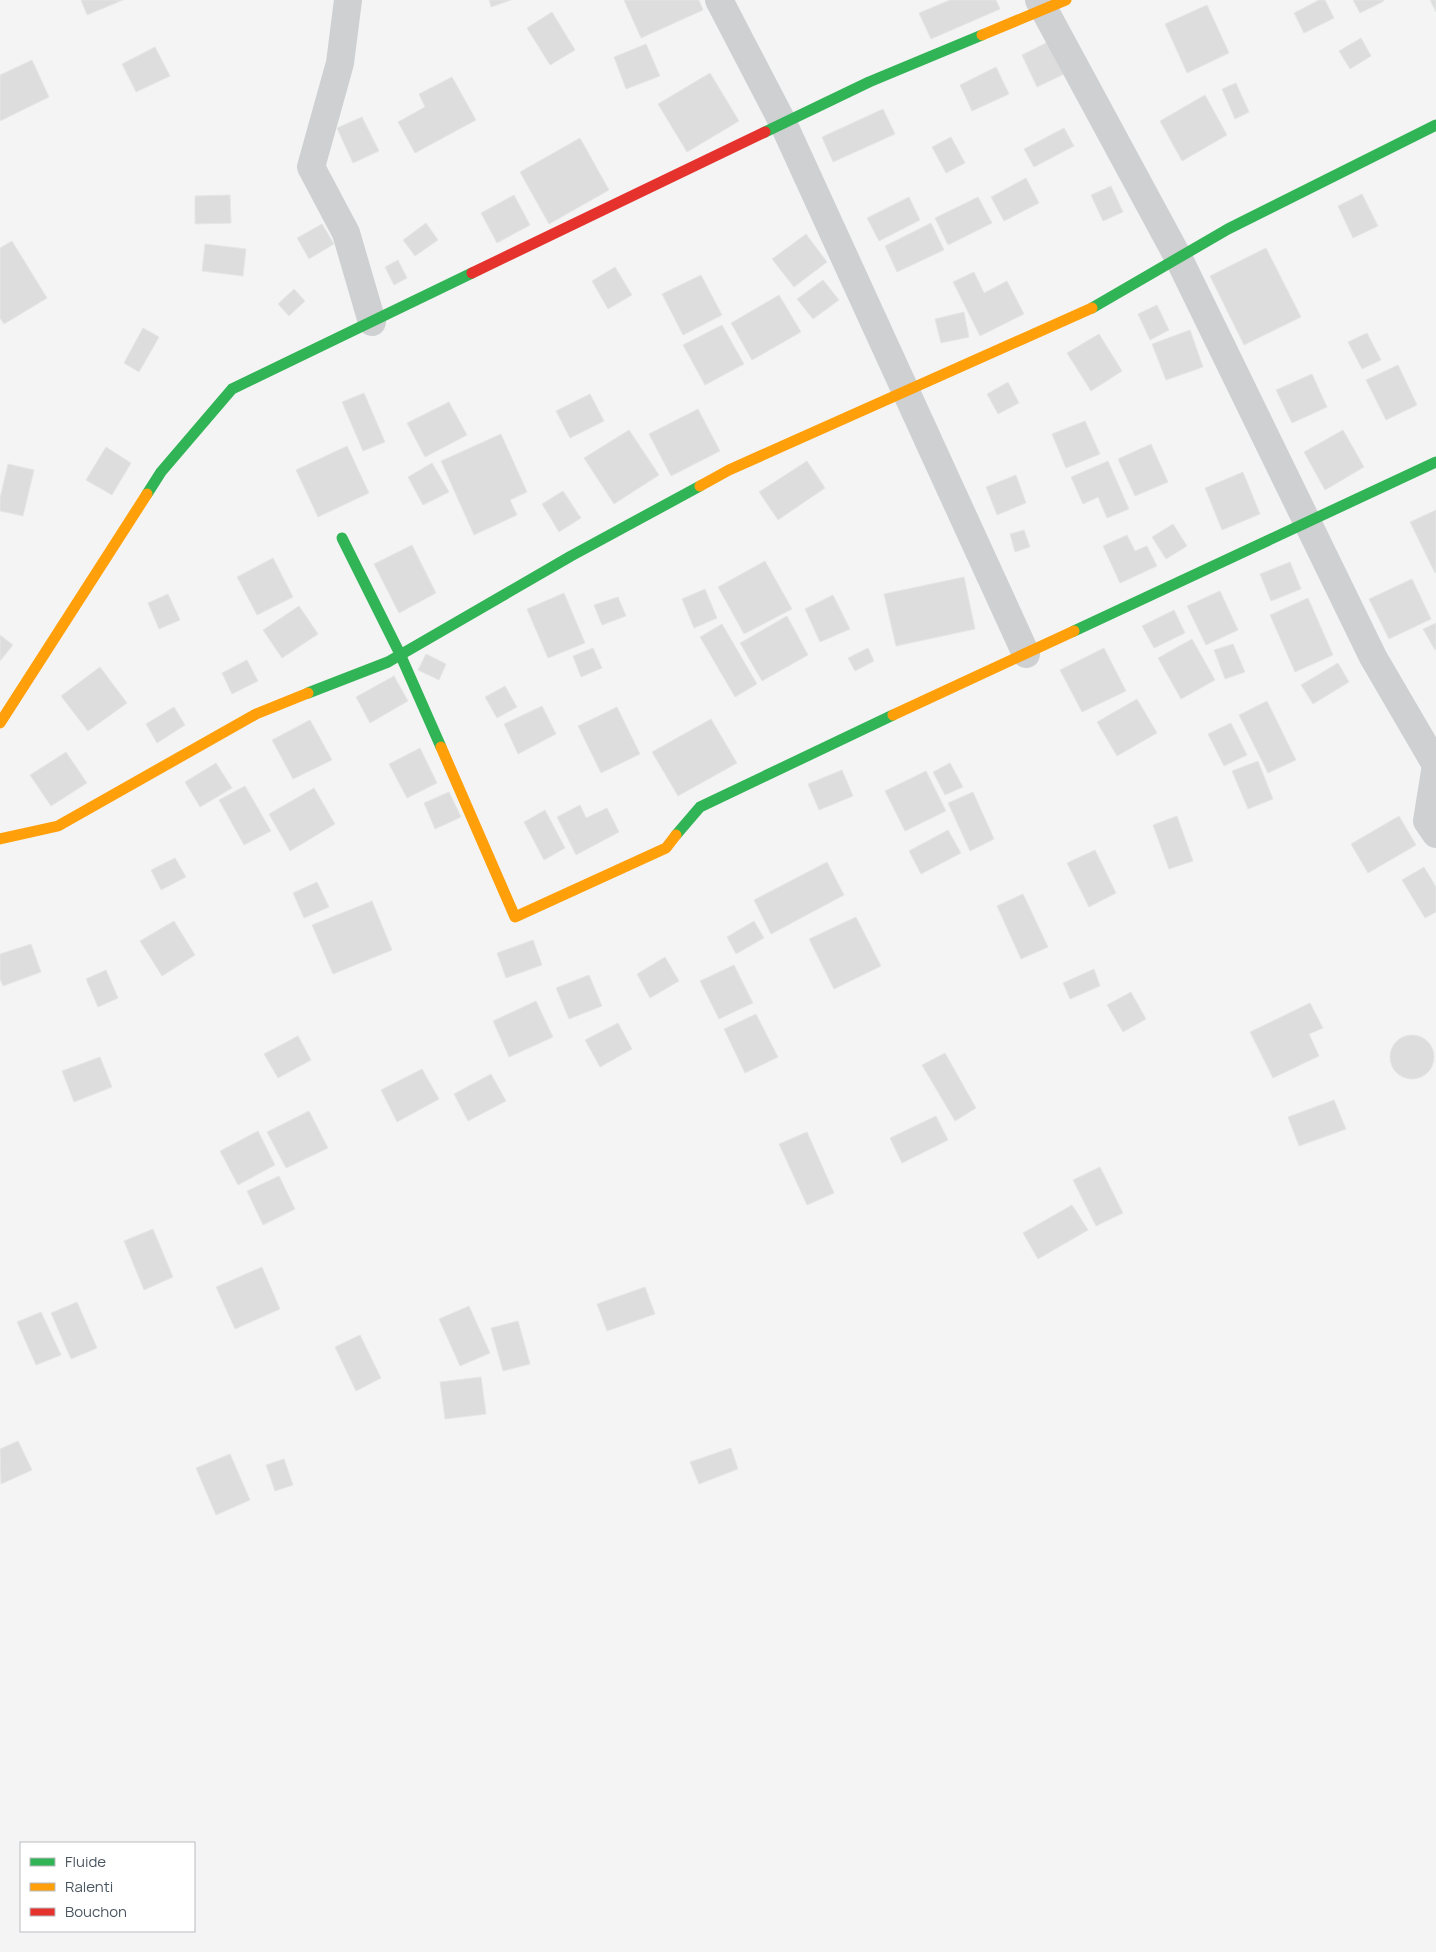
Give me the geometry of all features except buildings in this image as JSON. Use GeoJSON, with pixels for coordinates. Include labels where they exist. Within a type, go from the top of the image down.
{"type":"FeatureCollection","features":[{"type":"Feature","properties":{"kind":"street"},"geometry":{"type":"LineString","coordinates":[[348,0],[340,63],[311,168],[346,233],[372,322]]}},
{"type":"Feature","properties":{"kind":"street"},"geometry":{"type":"LineString","coordinates":[[719,0],[783,123],[1026,654]]}},
{"type":"Feature","properties":{"kind":"street"},"geometry":{"type":"LineString","coordinates":[[0,723],[161,472],[232,390],[869,82],[1049,3],[1179,259],[1309,522],[1373,657],[1436,765],[1427,821],[1436,834]]}},
{"type":"Feature","properties":{"kind":"street"},"geometry":{"type":"LineString","coordinates":[[0,839],[58,826],[256,714],[388,662],[571,556],[729,470],[1095,307],[1228,230],[1436,126]]}},
{"type":"Feature","properties":{"kind":"street"},"geometry":{"type":"LineString","coordinates":[[342,538],[400,654],[515,917],[666,848],[700,808],[1436,462]]}},
{"type":"Feature","properties":{"kind":"traffic: fast"},"geometry":{"type":"LineString","coordinates":[[765,132],[869,82],[982,35]]}},
{"type":"Feature","properties":{"kind":"traffic: fast"},"geometry":{"type":"LineString","coordinates":[[1092,308],[1228,229],[1436,125]]}},
{"type":"Feature","properties":{"kind":"traffic: fast"},"geometry":{"type":"LineString","coordinates":[[147,494],[161,472],[232,389],[472,273]]}},
{"type":"Feature","properties":{"kind":"traffic: fast"},"geometry":{"type":"LineString","coordinates":[[1074,631],[1436,462]]}},
{"type":"Feature","properties":{"kind":"traffic: fast"},"geometry":{"type":"LineString","coordinates":[[308,693],[388,662],[571,556],[700,486]]}},
{"type":"Feature","properties":{"kind":"traffic: fast"},"geometry":{"type":"LineString","coordinates":[[342,538],[400,654],[441,747]]}},
{"type":"Feature","properties":{"kind":"traffic: fast"},"geometry":{"type":"LineString","coordinates":[[676,835],[700,807],[893,715]]}},
{"type":"Feature","properties":{"kind":"traffic: slow"},"geometry":{"type":"LineString","coordinates":[[982,35],[1066,0]]}},
{"type":"Feature","properties":{"kind":"traffic: slow"},"geometry":{"type":"LineString","coordinates":[[700,486],[729,470],[1092,308]]}},
{"type":"Feature","properties":{"kind":"traffic: slow"},"geometry":{"type":"LineString","coordinates":[[0,723],[147,494]]}},
{"type":"Feature","properties":{"kind":"traffic: slow"},"geometry":{"type":"LineString","coordinates":[[893,715],[1074,631]]}},
{"type":"Feature","properties":{"kind":"traffic: slow"},"geometry":{"type":"LineString","coordinates":[[0,839],[58,826],[256,714],[308,693]]}},
{"type":"Feature","properties":{"kind":"traffic: slow"},"geometry":{"type":"LineString","coordinates":[[441,747],[515,917],[666,848],[676,835]]}},
{"type":"Feature","properties":{"kind":"traffic: jam"},"geometry":{"type":"LineString","coordinates":[[472,273],[765,132]]}}]}
